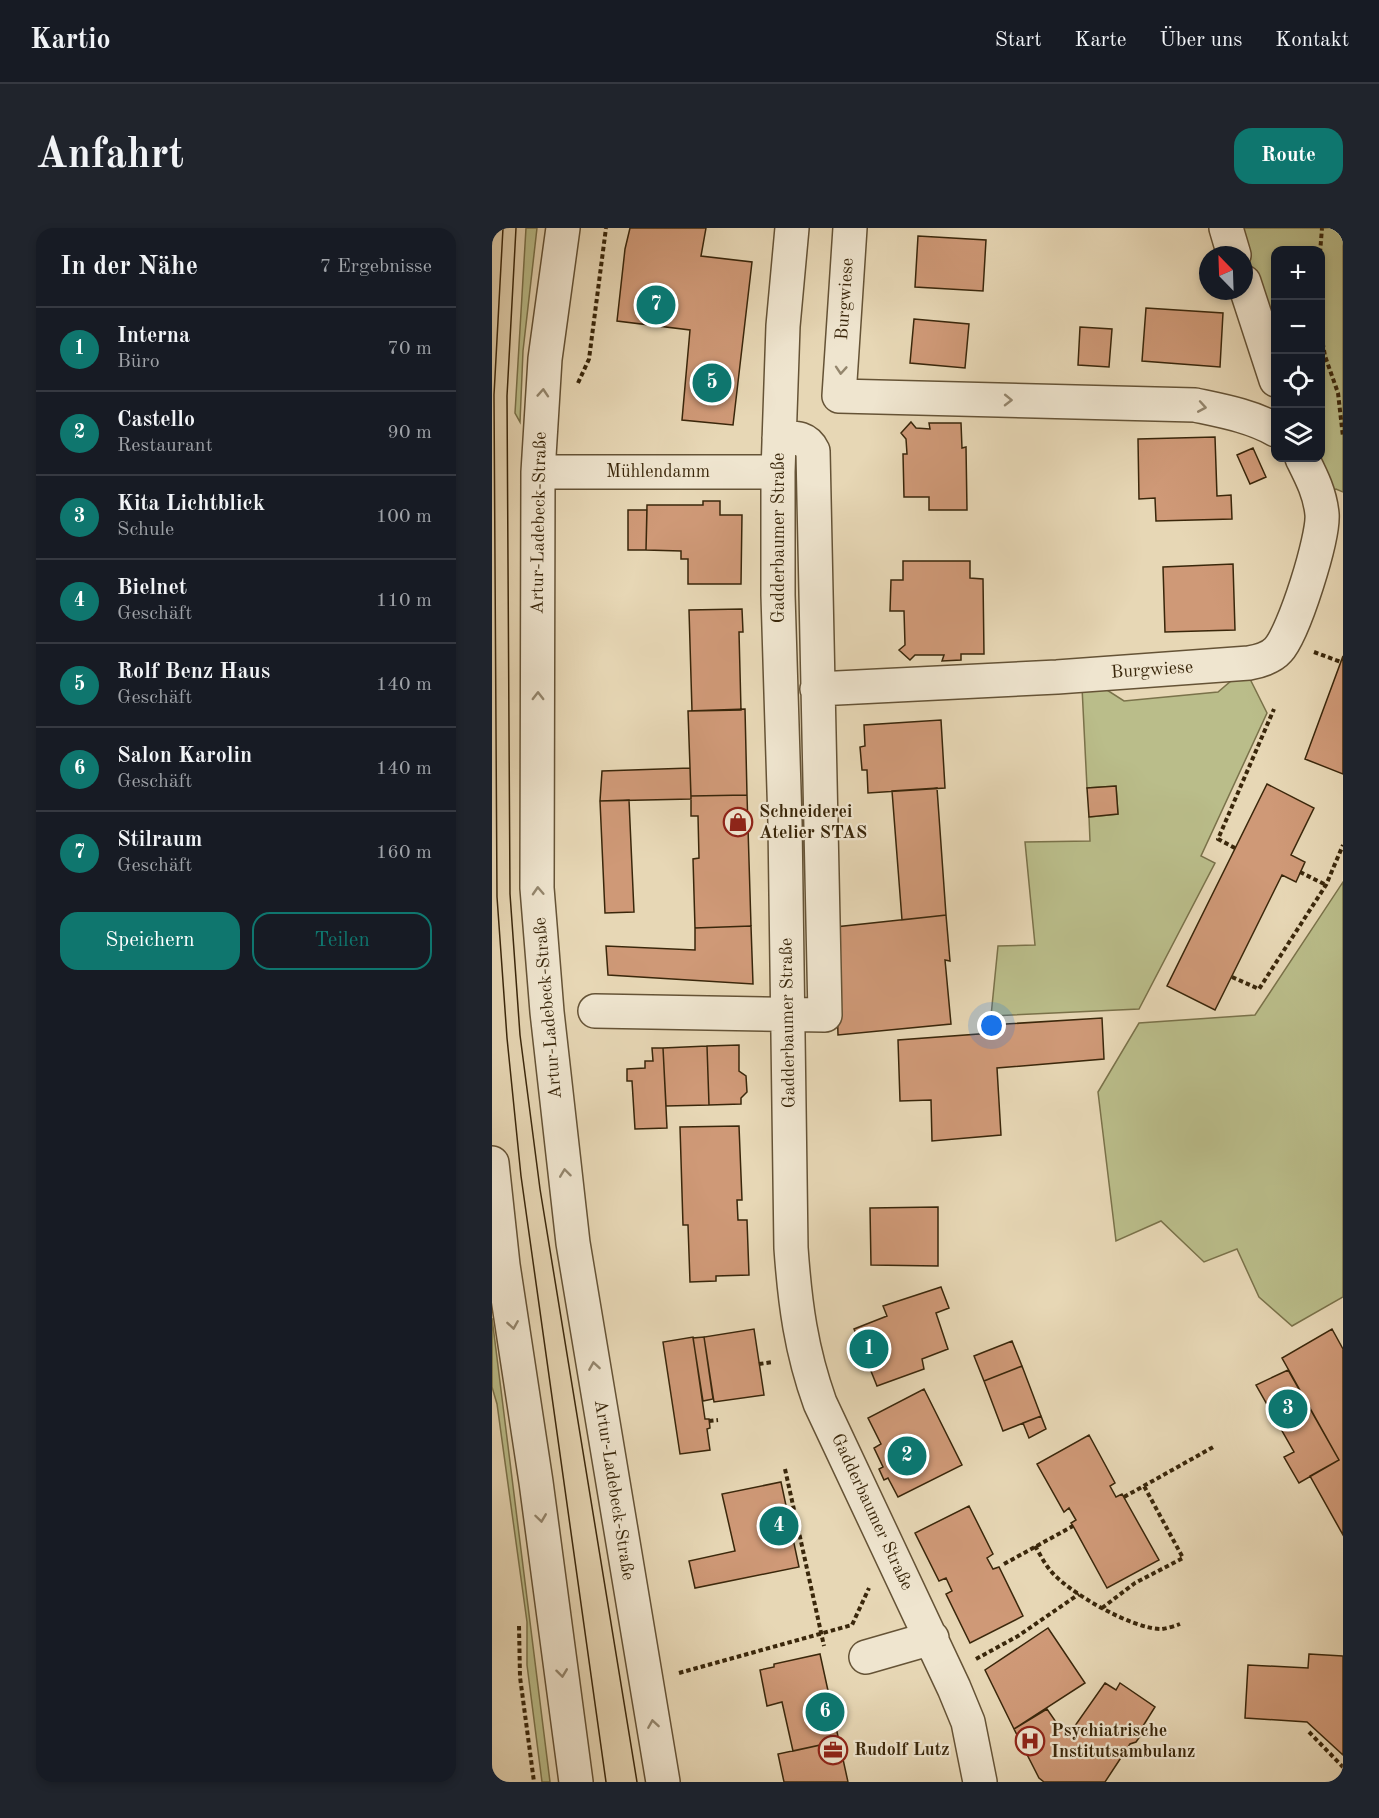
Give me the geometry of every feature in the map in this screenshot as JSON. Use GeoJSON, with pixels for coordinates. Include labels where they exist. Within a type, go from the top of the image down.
{"type":"FeatureCollection","features":[{"type":"Feature","properties":{"kind":"street","name":"Artur-Ladebeck-Straße"},"geometry":{"type":"LineString","coordinates":[[563,228],[545,359],[538,472],[537,888],[546,1012],[573,1243],[663,1782]]}},
{"type":"Feature","properties":{"kind":"street","name":"Gadderbaumer Straße"},"geometry":{"type":"LineString","coordinates":[[792,228],[783,326],[778,472],[778,595],[785,823],[791,1248],[796,1307],[805,1356],[820,1403],[947,1671],[968,1722],[980,1782]]}},
{"type":"Feature","properties":{"kind":"street","name":"Burgwiese"},"geometry":{"type":"LineString","coordinates":[[850,228],[839,396],[1195,405],[1229,412],[1261,422],[1271,428]]}},
{"type":"Feature","properties":{"kind":"street"},"geometry":{"type":"LineString","coordinates":[[1226,228],[1231,246]]}},
{"type":"Feature","properties":{"kind":"street"},"geometry":{"type":"LineString","coordinates":[[1250,300],[1271,367]]}},
{"type":"Feature","properties":{"kind":"street"},"geometry":{"type":"LineString","coordinates":[[595,1011],[825,1015],[813,452],[809,443],[801,438],[779,438]]}},
{"type":"Feature","properties":{"kind":"street","name":"Burgwiese"},"geometry":{"type":"LineString","coordinates":[[818,689],[1057,676],[1249,663],[1262,660],[1276,652],[1286,641],[1308,580],[1322,516],[1316,485],[1304,462]]}},
{"type":"Feature","properties":{"kind":"street","name":"Mühlendamm"},"geometry":{"type":"LineString","coordinates":[[538,472],[778,472]]}},
{"type":"Feature","properties":{"kind":"street"},"geometry":{"type":"LineString","coordinates":[[492,1163],[503,1265],[536,1482],[576,1782]]}},
{"type":"Feature","properties":{"kind":"street"},"geometry":{"type":"LineString","coordinates":[[866,1657],[932,1638]]}},
{"type":"Feature","properties":{"kind":"path"},"geometry":{"type":"LineString","coordinates":[[589,359],[606,228]]}},
{"type":"Feature","properties":{"kind":"path"},"geometry":{"type":"LineString","coordinates":[[1321,246],[1322,228]]}},
{"type":"Feature","properties":{"kind":"path"},"geometry":{"type":"LineString","coordinates":[[1325,354],[1338,393],[1343,437]]}},
{"type":"Feature","properties":{"kind":"path"},"geometry":{"type":"LineString","coordinates":[[1235,848],[1218,839],[1274,709]]}},
{"type":"Feature","properties":{"kind":"path"},"geometry":{"type":"LineString","coordinates":[[1232,977],[1259,989],[1326,885],[1343,845]]}},
{"type":"Feature","properties":{"kind":"path"},"geometry":{"type":"LineString","coordinates":[[1300,872],[1326,885]]}},
{"type":"Feature","properties":{"kind":"path"},"geometry":{"type":"LineString","coordinates":[[709,1421],[718,1420]]}},
{"type":"Feature","properties":{"kind":"path"},"geometry":{"type":"LineString","coordinates":[[1124,1497],[1215,1446]]}},
{"type":"Feature","properties":{"kind":"path"},"geometry":{"type":"LineString","coordinates":[[785,1469],[824,1646]]}},
{"type":"Feature","properties":{"kind":"path"},"geometry":{"type":"LineString","coordinates":[[1102,1608],[1135,1583],[1183,1558],[1144,1486]]}},
{"type":"Feature","properties":{"kind":"path"},"geometry":{"type":"LineString","coordinates":[[1004,1564],[1072,1526]]}},
{"type":"Feature","properties":{"kind":"path"},"geometry":{"type":"LineString","coordinates":[[671,1675],[852,1625],[889,1546]]}},
{"type":"Feature","properties":{"kind":"path"},"geometry":{"type":"LineString","coordinates":[[1035,1546],[1050,1571],[1067,1586],[1102,1608],[1132,1622],[1161,1629],[1180,1624]]}},
{"type":"Feature","properties":{"kind":"path"},"geometry":{"type":"LineString","coordinates":[[947,1671],[991,1652],[1079,1594]]}},
{"type":"Feature","properties":{"kind":"path"},"geometry":{"type":"LineString","coordinates":[[519,1621],[520,1677],[534,1782]]}},
{"type":"Feature","properties":{"kind":"path"},"geometry":{"type":"LineString","coordinates":[[1309,1732],[1343,1767]]}},
{"type":"Feature","properties":{"kind":"green space"},"geometry":{"type":"Polygon","coordinates":[[[526,228],[537,228],[523,351],[520,422],[515,413],[526,228]]]}},
{"type":"Feature","properties":{"kind":"green space"},"geometry":{"type":"Polygon","coordinates":[[[1233,228],[1343,228],[1343,492],[1336,489],[1329,491],[1317,462],[1325,462],[1325,246],[1271,246],[1271,332],[1253,285],[1253,246],[1239,246],[1233,228]]]}},
{"type":"Feature","properties":{"kind":"green space"},"geometry":{"type":"Polygon","coordinates":[[[1238,675],[1248,675],[1267,713],[1201,856],[1215,863],[1139,1009],[991,1016],[998,946],[1035,945],[1025,842],[1090,841],[1089,817],[1118,814],[1116,786],[1087,788],[1082,687],[1107,690],[1124,701],[1218,692],[1238,675]]]}},
{"type":"Feature","properties":{"kind":"green space"},"geometry":{"type":"Polygon","coordinates":[[[1343,882],[1343,1297],[1292,1326],[1259,1297],[1237,1249],[1204,1262],[1161,1221],[1116,1241],[1098,1092],[1139,1023],[1255,1015],[1343,882]]]}},
{"type":"Feature","properties":{"kind":"green space"},"geometry":{"type":"Polygon","coordinates":[[[492,1318],[550,1782],[542,1782],[527,1665],[527,1622],[497,1404],[492,1387],[492,1318]]]}},
{"type":"Feature","properties":{"kind":"building"},"geometry":{"type":"Polygon","coordinates":[[[630,228],[706,228],[701,256],[752,262],[733,425],[682,420],[690,330],[617,321],[625,249],[630,228]]]}},
{"type":"Feature","properties":{"kind":"building"},"geometry":{"type":"Polygon","coordinates":[[[918,236],[986,240],[983,291],[915,287],[918,236]]]}},
{"type":"Feature","properties":{"kind":"building"},"geometry":{"type":"Polygon","coordinates":[[[1146,308],[1223,313],[1220,367],[1142,361],[1146,308]]]}},
{"type":"Feature","properties":{"kind":"building"},"geometry":{"type":"Polygon","coordinates":[[[914,319],[969,324],[965,368],[910,363],[914,319]]]}},
{"type":"Feature","properties":{"kind":"building"},"geometry":{"type":"Polygon","coordinates":[[[1080,327],[1112,329],[1109,367],[1078,365],[1080,327]]]}},
{"type":"Feature","properties":{"kind":"building"},"geometry":{"type":"Polygon","coordinates":[[[911,422],[916,428],[930,429],[929,423],[961,423],[962,448],[966,447],[967,510],[929,510],[929,497],[904,497],[903,454],[907,454],[906,439],[901,433],[911,422]]]}},
{"type":"Feature","properties":{"kind":"building"},"geometry":{"type":"Polygon","coordinates":[[[1215,437],[1217,496],[1231,495],[1232,519],[1156,521],[1155,498],[1139,499],[1138,439],[1215,437]]]}},
{"type":"Feature","properties":{"kind":"building"},"geometry":{"type":"Polygon","coordinates":[[[1253,448],[1266,477],[1250,484],[1237,455],[1253,448]]]}},
{"type":"Feature","properties":{"kind":"building"},"geometry":{"type":"Polygon","coordinates":[[[703,501],[720,501],[720,515],[742,515],[741,584],[688,584],[688,559],[681,559],[681,551],[646,550],[647,505],[703,505],[703,501]]]}},
{"type":"Feature","properties":{"kind":"building"},"geometry":{"type":"Polygon","coordinates":[[[628,510],[647,510],[646,550],[628,550],[628,510]]]}},
{"type":"Feature","properties":{"kind":"building"},"geometry":{"type":"Polygon","coordinates":[[[903,561],[970,561],[970,578],[983,579],[984,654],[961,654],[961,660],[942,661],[944,655],[915,655],[910,660],[899,650],[905,645],[904,611],[890,611],[891,580],[903,580],[903,561]]]}},
{"type":"Feature","properties":{"kind":"building"},"geometry":{"type":"Polygon","coordinates":[[[1233,564],[1235,630],[1165,632],[1163,567],[1233,564]]]}},
{"type":"Feature","properties":{"kind":"building"},"geometry":{"type":"Polygon","coordinates":[[[742,609],[743,632],[739,632],[741,710],[692,711],[689,610],[742,609]]]}},
{"type":"Feature","properties":{"kind":"building"},"geometry":{"type":"Polygon","coordinates":[[[1343,656],[1343,774],[1305,759],[1343,656]]]}},
{"type":"Feature","properties":{"kind":"building"},"geometry":{"type":"Polygon","coordinates":[[[745,709],[747,795],[691,796],[688,711],[745,709]]]}},
{"type":"Feature","properties":{"kind":"building"},"geometry":{"type":"Polygon","coordinates":[[[941,720],[945,788],[868,793],[867,770],[862,770],[860,747],[865,746],[864,725],[941,720]]]}},
{"type":"Feature","properties":{"kind":"building"},"geometry":{"type":"Polygon","coordinates":[[[690,768],[691,799],[600,801],[602,771],[690,768]]]}},
{"type":"Feature","properties":{"kind":"building"},"geometry":{"type":"Polygon","coordinates":[[[1267,784],[1314,808],[1291,855],[1305,862],[1296,882],[1282,875],[1215,1010],[1167,986],[1267,784]]]}},
{"type":"Feature","properties":{"kind":"building"},"geometry":{"type":"Polygon","coordinates":[[[1116,786],[1118,814],[1089,817],[1087,788],[1116,786]]]}},
{"type":"Feature","properties":{"kind":"building"},"geometry":{"type":"Polygon","coordinates":[[[937,788],[946,915],[902,920],[892,791],[937,788]]]}},
{"type":"Feature","properties":{"kind":"building"},"geometry":{"type":"Polygon","coordinates":[[[747,795],[751,926],[695,928],[693,859],[699,858],[698,816],[691,816],[691,796],[747,795]]]}},
{"type":"Feature","properties":{"kind":"building"},"geometry":{"type":"Polygon","coordinates":[[[629,800],[634,912],[605,913],[600,801],[629,800]]]}},
{"type":"Feature","properties":{"kind":"building"},"geometry":{"type":"Polygon","coordinates":[[[946,915],[950,961],[945,960],[951,1024],[838,1035],[835,927],[946,915]]]}},
{"type":"Feature","properties":{"kind":"building"},"geometry":{"type":"Polygon","coordinates":[[[751,926],[753,984],[608,975],[606,946],[695,950],[695,928],[751,926]]]}},
{"type":"Feature","properties":{"kind":"building"},"geometry":{"type":"Polygon","coordinates":[[[1102,1018],[1104,1059],[997,1068],[1001,1135],[932,1141],[931,1100],[900,1101],[898,1040],[992,1033],[990,1025],[1102,1018]]]}},
{"type":"Feature","properties":{"kind":"building"},"geometry":{"type":"Polygon","coordinates":[[[739,1045],[739,1071],[746,1076],[747,1092],[741,1098],[741,1104],[709,1105],[707,1046],[739,1045]]]}},
{"type":"Feature","properties":{"kind":"building"},"geometry":{"type":"Polygon","coordinates":[[[707,1046],[709,1105],[666,1106],[663,1048],[707,1046]]]}},
{"type":"Feature","properties":{"kind":"building"},"geometry":{"type":"Polygon","coordinates":[[[652,1048],[663,1048],[667,1128],[635,1129],[632,1081],[627,1081],[627,1069],[645,1068],[645,1061],[653,1061],[652,1048]]]}},
{"type":"Feature","properties":{"kind":"building"},"geometry":{"type":"Polygon","coordinates":[[[739,1126],[742,1200],[737,1200],[738,1220],[747,1220],[749,1275],[716,1276],[716,1281],[690,1282],[688,1225],[683,1225],[680,1127],[739,1126]]]}},
{"type":"Feature","properties":{"kind":"building"},"geometry":{"type":"Polygon","coordinates":[[[938,1207],[938,1266],[871,1265],[870,1208],[938,1207]]]}},
{"type":"Feature","properties":{"kind":"building"},"geometry":{"type":"Polygon","coordinates":[[[941,1287],[949,1308],[936,1313],[948,1349],[922,1359],[924,1369],[877,1386],[854,1329],[887,1316],[883,1306],[941,1287]]]}},
{"type":"Feature","properties":{"kind":"building"},"geometry":{"type":"Polygon","coordinates":[[[754,1329],[764,1395],[714,1402],[704,1337],[754,1329]]]}},
{"type":"Feature","properties":{"kind":"building"},"geometry":{"type":"Polygon","coordinates":[[[1332,1329],[1343,1349],[1343,1535],[1310,1476],[1339,1460],[1282,1358],[1332,1329]]]}},
{"type":"Feature","properties":{"kind":"building"},"geometry":{"type":"Polygon","coordinates":[[[693,1337],[705,1419],[709,1419],[710,1428],[707,1429],[710,1450],[680,1454],[663,1342],[693,1337]]]}},
{"type":"Feature","properties":{"kind":"building"},"geometry":{"type":"Polygon","coordinates":[[[704,1337],[713,1399],[703,1401],[693,1338],[704,1337]]]}},
{"type":"Feature","properties":{"kind":"building"},"geometry":{"type":"Polygon","coordinates":[[[1012,1341],[1022,1366],[984,1381],[974,1356],[1012,1341]]]}},
{"type":"Feature","properties":{"kind":"building"},"geometry":{"type":"Polygon","coordinates":[[[1022,1366],[1041,1416],[1003,1431],[984,1381],[1022,1366]]]}},
{"type":"Feature","properties":{"kind":"building"},"geometry":{"type":"Polygon","coordinates":[[[1288,1370],[1339,1460],[1299,1483],[1284,1457],[1294,1452],[1256,1385],[1288,1370]]]}},
{"type":"Feature","properties":{"kind":"building"},"geometry":{"type":"Polygon","coordinates":[[[924,1389],[962,1465],[898,1497],[888,1478],[884,1480],[879,1469],[883,1467],[874,1448],[881,1444],[868,1418],[924,1389]]]}},
{"type":"Feature","properties":{"kind":"building"},"geometry":{"type":"Polygon","coordinates":[[[1041,1416],[1046,1429],[1029,1438],[1023,1423],[1041,1416]]]}},
{"type":"Feature","properties":{"kind":"building"},"geometry":{"type":"Polygon","coordinates":[[[1089,1435],[1115,1483],[1110,1486],[1116,1497],[1122,1494],[1159,1560],[1107,1588],[1071,1523],[1076,1520],[1069,1508],[1064,1512],[1037,1464],[1089,1435]]]}},
{"type":"Feature","properties":{"kind":"building"},"geometry":{"type":"Polygon","coordinates":[[[781,1482],[799,1567],[695,1588],[689,1561],[735,1551],[722,1494],[781,1482]]]}},
{"type":"Feature","properties":{"kind":"building"},"geometry":{"type":"Polygon","coordinates":[[[969,1506],[993,1554],[987,1558],[993,1569],[999,1567],[1023,1616],[970,1643],[946,1594],[952,1591],[946,1578],[939,1581],[915,1533],[969,1506]]]}},
{"type":"Feature","properties":{"kind":"building"},"geometry":{"type":"Polygon","coordinates":[[[1048,1628],[1085,1683],[1014,1729],[985,1670],[1048,1628]]]}},
{"type":"Feature","properties":{"kind":"building"},"geometry":{"type":"Polygon","coordinates":[[[820,1654],[839,1741],[793,1751],[782,1702],[767,1706],[760,1670],[774,1667],[774,1664],[820,1654]]]}},
{"type":"Feature","properties":{"kind":"building"},"geometry":{"type":"Polygon","coordinates":[[[1309,1654],[1343,1656],[1343,1755],[1307,1722],[1245,1718],[1248,1665],[1308,1668],[1309,1654]]]}},
{"type":"Feature","properties":{"kind":"building"},"geometry":{"type":"Polygon","coordinates":[[[1105,1683],[1116,1690],[1120,1683],[1155,1707],[1143,1726],[1143,1732],[1136,1742],[1130,1744],[1105,1782],[1044,1782],[1039,1778],[1014,1729],[1047,1709],[1058,1725],[1070,1733],[1105,1683]]]}},
{"type":"Feature","properties":{"kind":"building"},"geometry":{"type":"Polygon","coordinates":[[[839,1741],[848,1782],[784,1782],[778,1754],[839,1741]]]}},
{"type":"Feature","properties":{"kind":"tram line"},"geometry":{"type":"LineString","coordinates":[[503,228],[494,395],[497,897],[507,1038],[521,1176],[606,1782]]}},
{"type":"Feature","properties":{"kind":"tram line"},"geometry":{"type":"LineString","coordinates":[[516,228],[507,396],[510,894],[520,1035],[540,1189],[637,1782]]}},
{"type":"Feature","properties":{"kind":"place","name":"Stilraum"},"geometry":{"type":"Point","coordinates":[656,305]}},
{"type":"Feature","properties":{"kind":"place","name":"Rolf Benz Haus"},"geometry":{"type":"Point","coordinates":[712,383]}},
{"type":"Feature","properties":{"kind":"place","name":"Schneiderei Atelier STAS"},"geometry":{"type":"Point","coordinates":[738,822]}},
{"type":"Feature","properties":{"kind":"place","name":"Interna"},"geometry":{"type":"Point","coordinates":[869,1349]}},
{"type":"Feature","properties":{"kind":"place","name":"Kita Lichtblick"},"geometry":{"type":"Point","coordinates":[1288,1409]}},
{"type":"Feature","properties":{"kind":"place","name":"Castello"},"geometry":{"type":"Point","coordinates":[907,1456]}},
{"type":"Feature","properties":{"kind":"place","name":"Bielnet"},"geometry":{"type":"Point","coordinates":[779,1526]}},
{"type":"Feature","properties":{"kind":"place","name":"Salon Karolin"},"geometry":{"type":"Point","coordinates":[825,1712]}},
{"type":"Feature","properties":{"kind":"place","name":"Psychiatrische Institutsambulanz"},"geometry":{"type":"Point","coordinates":[1030,1741]}},
{"type":"Feature","properties":{"kind":"place","name":"Rudolf Lutz"},"geometry":{"type":"Point","coordinates":[833,1750]}}]}
